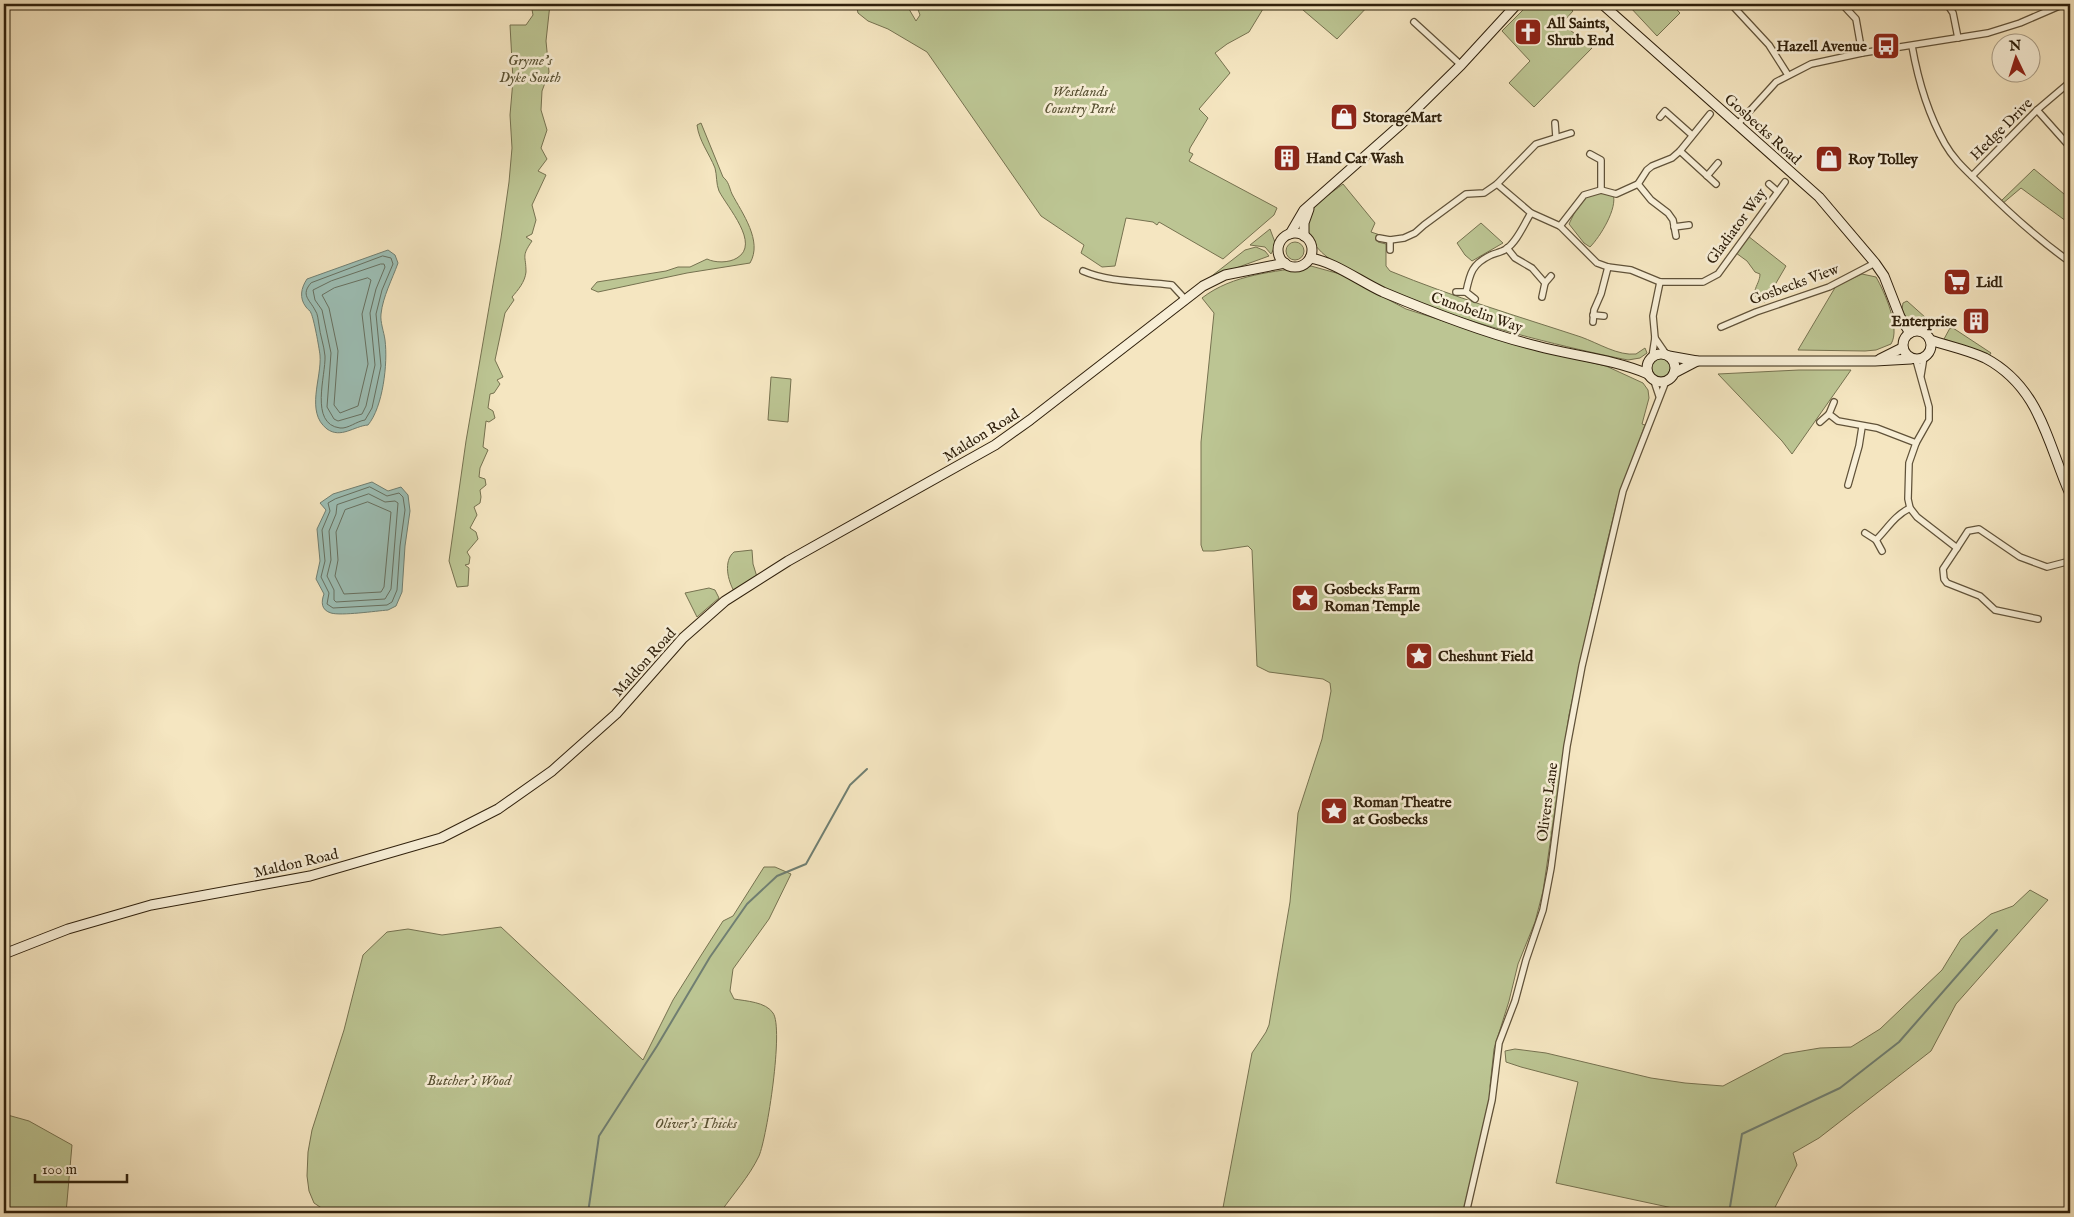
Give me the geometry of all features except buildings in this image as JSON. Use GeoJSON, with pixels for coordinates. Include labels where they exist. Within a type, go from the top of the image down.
{"type":"FeatureCollection","features":[{"type":"Feature","properties":{"kind":"main road"},"geometry":{"type":"LineString","coordinates":[[1311,204],[1304,223],[1304,236],[1310,243],[1311,254],[1300,266],[1292,267],[1285,264],[1278,253],[1278,247],[1282,239],[1290,234],[1304,210],[1399,126],[1461,65],[1517,4]]}},
{"type":"Feature","properties":{"kind":"main road","name":"Gosbecks Road"},"geometry":{"type":"LineString","coordinates":[[1602,4],[1672,64],[1737,125],[1819,197],[1875,262],[1884,276],[1900,317],[1910,333]]}},
{"type":"Feature","properties":{"kind":"main road"},"geometry":{"type":"LineString","coordinates":[[1290,234],[1304,236]]}},
{"type":"Feature","properties":{"kind":"main road","name":"Maldon Road"},"geometry":{"type":"LineString","coordinates":[[1252,269],[1272,259],[1278,253]]}},
{"type":"Feature","properties":{"kind":"main road","name":"Cunobelin Way"},"geometry":{"type":"LineString","coordinates":[[1311,254],[1377,289],[1422,309],[1535,346],[1627,365],[1651,377]]}},
{"type":"Feature","properties":{"kind":"main road","name":"Maldon Road"},"geometry":{"type":"LineString","coordinates":[[4,954],[68,929],[151,905],[319,874],[441,838],[498,810],[552,771],[616,714],[683,638],[725,601],[788,561],[995,445],[1203,286],[1225,275],[1285,264]]}},
{"type":"Feature","properties":{"kind":"main road","name":"Gosbecks Road"},"geometry":{"type":"LineString","coordinates":[[1900,317],[1903,345]]}},
{"type":"Feature","properties":{"kind":"main road"},"geometry":{"type":"LineString","coordinates":[[1875,361],[1903,345],[1910,333],[1916,331],[1923,332],[1930,340],[1950,348],[1984,358],[2001,369],[2026,393],[2043,423],[2070,494]]}},
{"type":"Feature","properties":{"kind":"main road"},"geometry":{"type":"LineString","coordinates":[[1920,358],[1931,348],[1930,340]]}},
{"type":"Feature","properties":{"kind":"main road"},"geometry":{"type":"LineString","coordinates":[[1903,345],[1920,358]]}},
{"type":"Feature","properties":{"kind":"main road"},"geometry":{"type":"LineString","coordinates":[[1697,361],[1674,373],[1666,381],[1651,377],[1646,368],[1650,359],[1659,354],[1697,361],[1875,361],[1920,358],[1950,348]]}},
{"type":"Feature","properties":{"kind":"main road"},"geometry":{"type":"LineString","coordinates":[[1667,355],[1674,364],[1674,373]]}},
{"type":"Feature","properties":{"kind":"main road","name":"Cunobelin Way"},"geometry":{"type":"LineString","coordinates":[[1627,365],[1650,359]]}},
{"type":"Feature","properties":{"kind":"main road"},"geometry":{"type":"LineString","coordinates":[[2068,1213],[2070,1207]]}},
{"type":"Feature","properties":{"kind":"street"},"geometry":{"type":"LineString","coordinates":[[1731,4],[1769,45],[1788,75]]}},
{"type":"Feature","properties":{"kind":"street"},"geometry":{"type":"LineString","coordinates":[[1842,4],[1856,19],[1862,53]]}},
{"type":"Feature","properties":{"kind":"street"},"geometry":{"type":"LineString","coordinates":[[1947,4],[1953,13],[1958,38]]}},
{"type":"Feature","properties":{"kind":"street"},"geometry":{"type":"LineString","coordinates":[[1737,125],[1767,90],[1788,75],[1811,64],[1862,53],[1988,33],[2064,4]]}},
{"type":"Feature","properties":{"kind":"street"},"geometry":{"type":"LineString","coordinates":[[1414,22],[1461,65]]}},
{"type":"Feature","properties":{"kind":"street"},"geometry":{"type":"LineString","coordinates":[[1912,46],[1928,108],[1945,144],[1958,163],[2012,216],[2070,262]]}},
{"type":"Feature","properties":{"kind":"street","name":"Hedge Drive"},"geometry":{"type":"LineString","coordinates":[[1972,176],[2037,110],[2070,82]]}},
{"type":"Feature","properties":{"kind":"street"},"geometry":{"type":"LineString","coordinates":[[1660,117],[1670,105]]}},
{"type":"Feature","properties":{"kind":"street"},"geometry":{"type":"LineString","coordinates":[[2037,110],[2070,147]]}},
{"type":"Feature","properties":{"kind":"street"},"geometry":{"type":"LineString","coordinates":[[1665,111],[1692,135]]}},
{"type":"Feature","properties":{"kind":"street"},"geometry":{"type":"LineString","coordinates":[[1560,226],[1584,195],[1601,190],[1616,194],[1638,184],[1647,170],[1672,158],[1680,151],[1710,114]]}},
{"type":"Feature","properties":{"kind":"street"},"geometry":{"type":"LineString","coordinates":[[1555,122],[1556,137]]}},
{"type":"Feature","properties":{"kind":"street"},"geometry":{"type":"LineString","coordinates":[[1379,238],[1390,240],[1415,234],[1466,194],[1484,193],[1497,184],[1536,144],[1571,133]]}},
{"type":"Feature","properties":{"kind":"street"},"geometry":{"type":"LineString","coordinates":[[1680,151],[1716,184]]}},
{"type":"Feature","properties":{"kind":"street"},"geometry":{"type":"LineString","coordinates":[[1590,154],[1601,160]]}},
{"type":"Feature","properties":{"kind":"street"},"geometry":{"type":"LineString","coordinates":[[1601,160],[1608,157]]}},
{"type":"Feature","properties":{"kind":"street"},"geometry":{"type":"LineString","coordinates":[[1601,160],[1601,190]]}},
{"type":"Feature","properties":{"kind":"street"},"geometry":{"type":"LineString","coordinates":[[1707,176],[1718,163]]}},
{"type":"Feature","properties":{"kind":"street","name":"Gladiator Way"},"geometry":{"type":"LineString","coordinates":[[1497,184],[1531,213],[1560,226],[1596,263],[1608,267],[1631,270],[1660,282],[1703,282],[1718,274],[1785,182]]}},
{"type":"Feature","properties":{"kind":"street"},"geometry":{"type":"LineString","coordinates":[[1638,184],[1651,200],[1668,213],[1673,220],[1676,236]]}},
{"type":"Feature","properties":{"kind":"street"},"geometry":{"type":"LineString","coordinates":[[1769,184],[1777,191]]}},
{"type":"Feature","properties":{"kind":"street"},"geometry":{"type":"LineString","coordinates":[[1466,292],[1471,271],[1476,264],[1507,248],[1515,240],[1531,213]]}},
{"type":"Feature","properties":{"kind":"street"},"geometry":{"type":"LineString","coordinates":[[1674,227],[1689,225]]}},
{"type":"Feature","properties":{"kind":"street"},"geometry":{"type":"LineString","coordinates":[[1390,240],[1390,250]]}},
{"type":"Feature","properties":{"kind":"street"},"geometry":{"type":"LineString","coordinates":[[1507,248],[1515,258],[1532,268],[1544,283]]}},
{"type":"Feature","properties":{"kind":"street","name":"Gosbecks View"},"geometry":{"type":"LineString","coordinates":[[1720,327],[1756,312],[1829,287],[1875,262]]}},
{"type":"Feature","properties":{"kind":"street"},"geometry":{"type":"LineString","coordinates":[[1604,316],[1593,318],[1608,267]]}},
{"type":"Feature","properties":{"kind":"street"},"geometry":{"type":"LineString","coordinates":[[1083,271],[1097,276],[1172,285],[1185,298]]}},
{"type":"Feature","properties":{"kind":"street"},"geometry":{"type":"LineString","coordinates":[[1542,297],[1544,283],[1552,276]]}},
{"type":"Feature","properties":{"kind":"street"},"geometry":{"type":"LineString","coordinates":[[1650,359],[1655,338],[1653,316],[1660,282]]}},
{"type":"Feature","properties":{"kind":"street"},"geometry":{"type":"LineString","coordinates":[[1456,292],[1466,292],[1475,300]]}},
{"type":"Feature","properties":{"kind":"street"},"geometry":{"type":"LineString","coordinates":[[1655,338],[1667,355]]}},
{"type":"Feature","properties":{"kind":"street"},"geometry":{"type":"LineString","coordinates":[[1920,358],[1921,376],[1929,407],[1929,420],[1916,443],[1909,463],[1908,499],[1910,508],[1917,517],[1957,548]]}},
{"type":"Feature","properties":{"kind":"street"},"geometry":{"type":"LineString","coordinates":[[1651,377],[1659,396]]}},
{"type":"Feature","properties":{"kind":"street","name":"Olivers Lane"},"geometry":{"type":"LineString","coordinates":[[1466,1213],[1492,1100],[1499,1043],[1515,1002],[1526,960],[1543,910],[1551,868],[1567,746],[1582,666],[1623,491],[1666,381]]}},
{"type":"Feature","properties":{"kind":"street"},"geometry":{"type":"LineString","coordinates":[[1820,422],[1828,414],[1834,402]]}},
{"type":"Feature","properties":{"kind":"street"},"geometry":{"type":"LineString","coordinates":[[1828,414],[1838,421],[1877,428],[1916,443]]}},
{"type":"Feature","properties":{"kind":"street"},"geometry":{"type":"LineString","coordinates":[[1848,485],[1859,446],[1862,426]]}},
{"type":"Feature","properties":{"kind":"street"},"geometry":{"type":"LineString","coordinates":[[1876,540],[1889,527],[1893,518],[1910,508]]}},
{"type":"Feature","properties":{"kind":"street"},"geometry":{"type":"LineString","coordinates":[[2038,619],[1995,610],[1980,596],[1947,583],[1944,579],[1943,569],[1968,531],[1979,529],[2020,557],[2047,567],[2070,560]]}},
{"type":"Feature","properties":{"kind":"street"},"geometry":{"type":"LineString","coordinates":[[1865,532],[1876,540],[1882,551]]}},
{"type":"Feature","properties":{"kind":"green space","name":"Gryme's Dyke South"},"geometry":{"type":"Polygon","coordinates":[[[531,4],[550,4],[546,41],[549,72],[542,91],[541,110],[547,130],[541,148],[547,159],[538,171],[546,175],[532,205],[536,220],[532,234],[526,237],[532,241],[525,253],[525,276],[521,286],[512,297],[514,300],[505,313],[495,360],[503,377],[497,380],[500,384],[494,393],[490,394],[488,408],[493,411],[495,418],[489,422],[486,421],[483,447],[488,450],[480,468],[479,477],[485,479],[486,485],[480,490],[480,503],[474,507],[477,515],[470,528],[476,532],[478,539],[467,552],[470,557],[469,564],[465,565],[469,568],[468,586],[457,587],[449,561],[466,441],[509,182],[512,148],[510,115],[513,80],[510,25],[526,25],[533,15],[531,4]]]}},
{"type":"Feature","properties":{"kind":"green space","name":"Westlands Country Park"},"geometry":{"type":"Polygon","coordinates":[[[856,4],[906,4],[916,21],[920,15],[916,4],[1266,4],[1249,32],[1215,53],[1230,73],[1199,109],[1208,118],[1190,148],[1189,152],[1193,154],[1189,161],[1277,208],[1274,215],[1223,259],[1159,222],[1157,225],[1153,222],[1126,218],[1115,266],[1102,267],[1081,253],[1084,245],[1041,216],[927,52],[888,29],[868,21],[858,13],[856,4]]]}},
{"type":"Feature","properties":{"kind":"green space"},"geometry":{"type":"Polygon","coordinates":[[[1296,4],[1370,4],[1337,39],[1296,4]]]}},
{"type":"Feature","properties":{"kind":"green space"},"geometry":{"type":"Polygon","coordinates":[[[1529,4],[1565,4],[1573,11],[1564,21],[1564,25],[1592,48],[1534,107],[1509,83],[1530,61],[1502,31],[1529,4]]]}},
{"type":"Feature","properties":{"kind":"green space"},"geometry":{"type":"Polygon","coordinates":[[[1632,4],[1671,4],[1680,13],[1657,36],[1629,6],[1632,4]]]}},
{"type":"Feature","properties":{"kind":"green space"},"geometry":{"type":"Polygon","coordinates":[[[701,123],[723,177],[728,183],[750,227],[754,246],[750,263],[687,273],[598,292],[591,289],[597,282],[666,271],[678,267],[690,267],[707,259],[726,262],[737,258],[743,252],[745,244],[744,235],[735,216],[719,191],[715,168],[698,131],[697,125],[701,123]]]}},
{"type":"Feature","properties":{"kind":"green space"},"geometry":{"type":"Polygon","coordinates":[[[2034,169],[2070,199],[2070,224],[2021,188],[2002,204],[2000,202],[2034,169]]]}},
{"type":"Feature","properties":{"kind":"green space"},"geometry":{"type":"Polygon","coordinates":[[[1343,184],[1375,223],[1371,232],[1380,235],[1378,242],[1386,244],[1386,266],[1390,271],[1461,298],[1581,337],[1615,351],[1636,354],[1645,348],[1647,353],[1640,358],[1628,360],[1501,330],[1390,292],[1346,270],[1316,246],[1307,221],[1316,205],[1343,184]]]}},
{"type":"Feature","properties":{"kind":"green space"},"geometry":{"type":"Polygon","coordinates":[[[1597,193],[1613,194],[1614,200],[1607,222],[1590,247],[1584,243],[1569,224],[1576,209],[1583,201],[1597,193]]]}},
{"type":"Feature","properties":{"kind":"green space"},"geometry":{"type":"Polygon","coordinates":[[[1481,223],[1503,243],[1472,261],[1465,255],[1457,243],[1481,223]]]}},
{"type":"Feature","properties":{"kind":"green space"},"geometry":{"type":"Polygon","coordinates":[[[1270,229],[1276,245],[1271,254],[1265,247],[1250,245],[1270,229]]]}},
{"type":"Feature","properties":{"kind":"green space"},"geometry":{"type":"Polygon","coordinates":[[[1748,236],[1786,266],[1765,302],[1759,300],[1755,294],[1760,274],[1755,272],[1747,261],[1736,253],[1748,236]]]}},
{"type":"Feature","properties":{"kind":"green space"},"geometry":{"type":"Polygon","coordinates":[[[1295,242],[1301,245],[1304,251],[1301,257],[1295,260],[1289,257],[1286,251],[1289,245],[1295,242]]]}},
{"type":"Feature","properties":{"kind":"green space"},"geometry":{"type":"Polygon","coordinates":[[[1256,247],[1265,251],[1269,256],[1204,282],[1245,250],[1256,247]]]}},
{"type":"Feature","properties":{"kind":"green space","name":"Cheshunt Field"},"geometry":{"type":"Polygon","coordinates":[[[1311,266],[1340,274],[1406,309],[1525,347],[1606,366],[1643,383],[1648,390],[1649,398],[1642,424],[1645,425],[1617,502],[1569,715],[1543,891],[1535,922],[1518,964],[1494,1049],[1490,1086],[1492,1100],[1466,1213],[1222,1213],[1252,1053],[1269,1025],[1290,902],[1298,813],[1322,739],[1331,691],[1330,683],[1323,679],[1269,672],[1257,666],[1252,550],[1248,546],[1203,551],[1201,545],[1201,442],[1214,313],[1202,298],[1214,290],[1240,279],[1268,272],[1311,266]]]}},
{"type":"Feature","properties":{"kind":"green space"},"geometry":{"type":"Polygon","coordinates":[[[1862,274],[1876,277],[1887,300],[1894,329],[1894,337],[1891,344],[1876,350],[1865,351],[1798,350],[1836,286],[1862,274]]]}},
{"type":"Feature","properties":{"kind":"green space"},"geometry":{"type":"Polygon","coordinates":[[[1907,301],[1926,318],[1922,322],[1916,324],[1908,322],[1902,309],[1903,303],[1907,301]]]}},
{"type":"Feature","properties":{"kind":"green space"},"geometry":{"type":"Polygon","coordinates":[[[1950,328],[1953,328],[1991,353],[1989,356],[1944,339],[1950,328]]]}},
{"type":"Feature","properties":{"kind":"green space"},"geometry":{"type":"Polygon","coordinates":[[[1661,357],[1668,360],[1671,367],[1668,374],[1661,377],[1654,374],[1651,367],[1654,360],[1661,357]]]}},
{"type":"Feature","properties":{"kind":"green space"},"geometry":{"type":"Polygon","coordinates":[[[1799,370],[1851,370],[1792,454],[1718,374],[1799,370]]]}},
{"type":"Feature","properties":{"kind":"green space"},"geometry":{"type":"Polygon","coordinates":[[[771,377],[791,379],[788,422],[768,420],[771,377]]]}},
{"type":"Feature","properties":{"kind":"green space"},"geometry":{"type":"Polygon","coordinates":[[[752,550],[753,564],[757,577],[734,591],[728,577],[729,560],[734,552],[752,550]]]}},
{"type":"Feature","properties":{"kind":"green space"},"geometry":{"type":"Polygon","coordinates":[[[709,588],[715,590],[719,598],[697,617],[685,593],[709,588]]]}},
{"type":"Feature","properties":{"kind":"green space","name":"Butcher's Wood"},"geometry":{"type":"Polygon","coordinates":[[[764,867],[775,867],[791,874],[769,919],[733,969],[730,991],[734,999],[761,1004],[773,1013],[776,1023],[776,1060],[770,1106],[759,1156],[746,1178],[720,1213],[329,1213],[314,1203],[309,1191],[307,1176],[308,1152],[312,1130],[344,1030],[363,955],[387,932],[408,929],[442,935],[501,927],[643,1060],[673,1000],[723,921],[733,916],[764,867]]]}},
{"type":"Feature","properties":{"kind":"green space"},"geometry":{"type":"Polygon","coordinates":[[[2030,890],[2048,900],[1956,1004],[1931,1051],[1819,1138],[1793,1153],[1797,1165],[1772,1213],[1696,1213],[1556,1183],[1578,1082],[1506,1062],[1505,1051],[1515,1049],[1546,1053],[1651,1078],[1723,1086],[1784,1054],[1820,1048],[1851,1047],[1880,1029],[1942,970],[1961,939],[1991,914],[2013,906],[2030,890]]]}},
{"type":"Feature","properties":{"kind":"green space"},"geometry":{"type":"Polygon","coordinates":[[[4,1114],[29,1121],[72,1145],[66,1213],[4,1213],[4,1114]]]}},
{"type":"Feature","properties":{"kind":"water"},"geometry":{"type":"Polygon","coordinates":[[[388,250],[395,255],[398,263],[386,294],[381,314],[386,360],[381,396],[368,425],[337,433],[332,432],[320,422],[317,413],[316,394],[320,355],[314,321],[311,312],[302,300],[302,289],[307,279],[388,250]]]}},
{"type":"Feature","properties":{"kind":"water"},"geometry":{"type":"Polygon","coordinates":[[[372,482],[388,491],[401,487],[408,495],[410,511],[405,546],[402,592],[396,606],[388,610],[350,614],[331,613],[324,608],[322,600],[324,594],[316,579],[320,561],[317,529],[326,510],[320,503],[333,494],[372,482]]]}},
{"type":"Feature","properties":{"kind":"waterway"},"geometry":{"type":"LineString","coordinates":[[588,1213],[599,1136],[657,1046],[710,957],[747,904],[777,876],[806,864],[850,785],[867,769]]}},
{"type":"Feature","properties":{"kind":"waterway"},"geometry":{"type":"LineString","coordinates":[[1729,1213],[1742,1134],[1840,1088],[1899,1042],[1997,930]]}},
{"type":"Feature","properties":{"kind":"place","name":"All Saints, Shrub End"},"geometry":{"type":"Point","coordinates":[1528,32]}},
{"type":"Feature","properties":{"kind":"place","name":"Hazell Avenue"},"geometry":{"type":"Point","coordinates":[1886,46]}},
{"type":"Feature","properties":{"kind":"place","name":"StorageMart"},"geometry":{"type":"Point","coordinates":[1344,117]}},
{"type":"Feature","properties":{"kind":"place","name":"Hand Car Wash"},"geometry":{"type":"Point","coordinates":[1287,158]}},
{"type":"Feature","properties":{"kind":"place","name":"Roy Tolley"},"geometry":{"type":"Point","coordinates":[1829,159]}},
{"type":"Feature","properties":{"kind":"place","name":"Lidl"},"geometry":{"type":"Point","coordinates":[1957,282]}},
{"type":"Feature","properties":{"kind":"place","name":"Enterprise"},"geometry":{"type":"Point","coordinates":[1976,321]}},
{"type":"Feature","properties":{"kind":"place","name":"Gosbecks Farm Roman Temple"},"geometry":{"type":"Point","coordinates":[1305,598]}},
{"type":"Feature","properties":{"kind":"place","name":"Cheshunt Field"},"geometry":{"type":"Point","coordinates":[1419,656]}},
{"type":"Feature","properties":{"kind":"place","name":"Roman Theatre at Gosbecks"},"geometry":{"type":"Point","coordinates":[1334,811]}},
{"type":"Feature","properties":{"kind":"park label","name":"Oliver's Thicks"},"geometry":{"type":"Point","coordinates":[696,1123]}}]}
